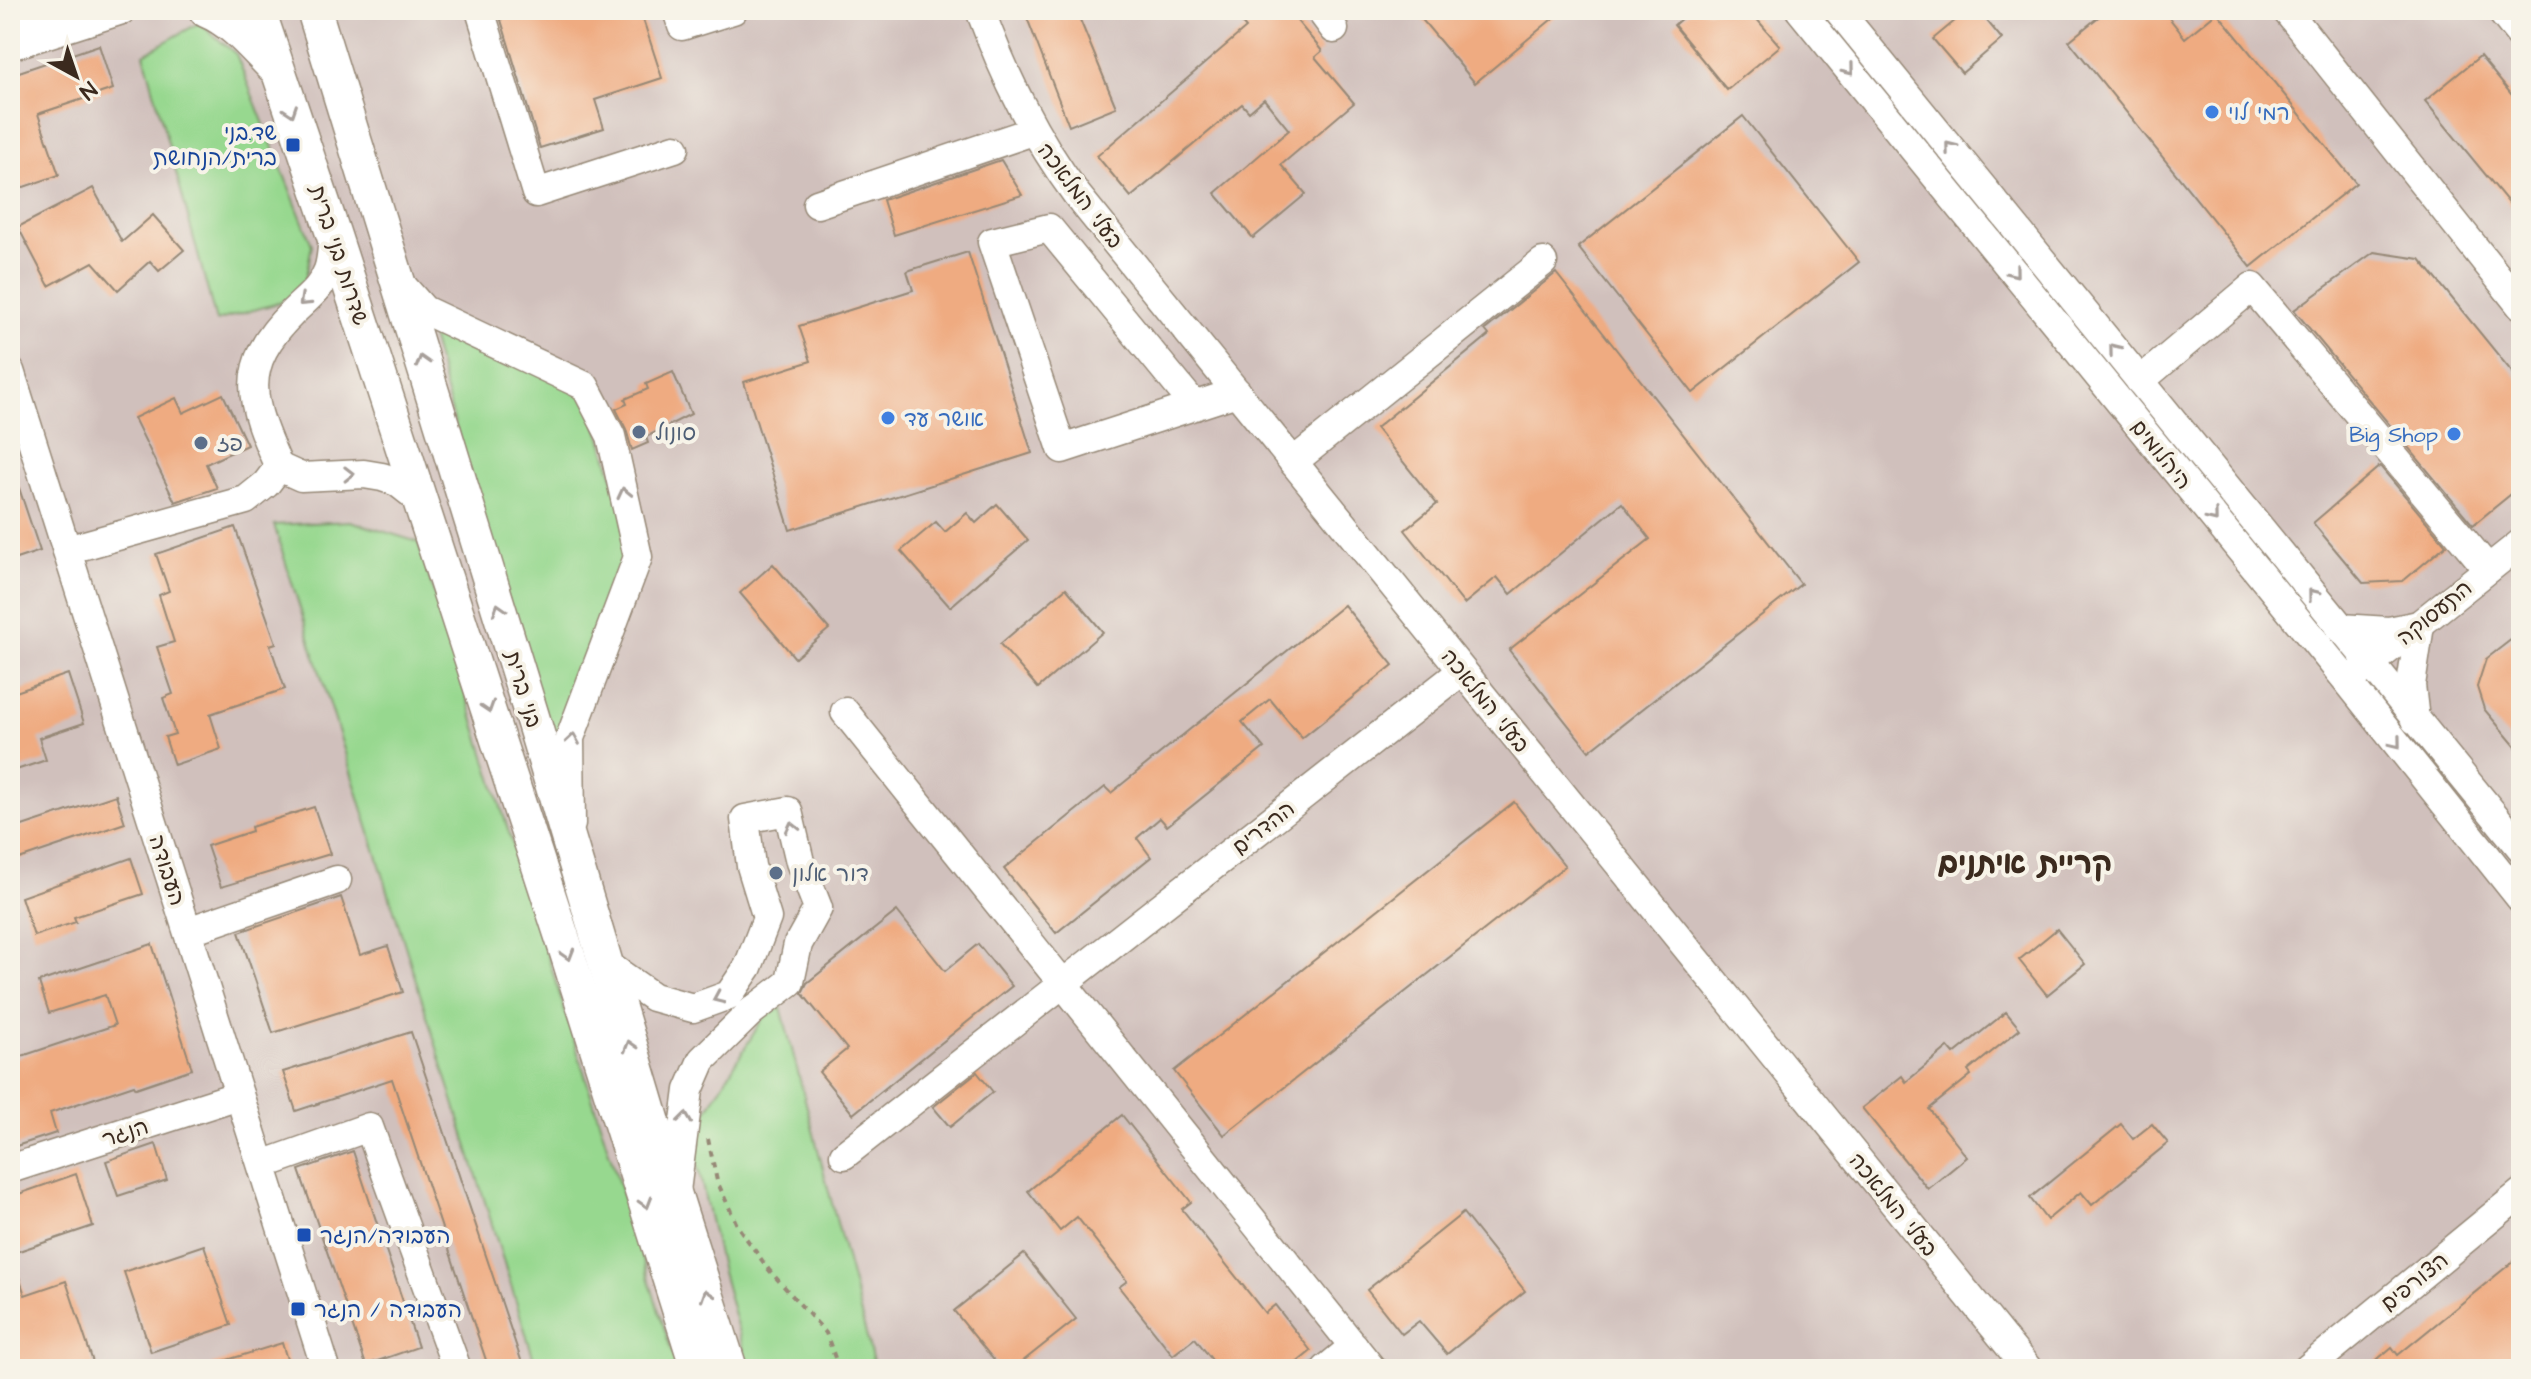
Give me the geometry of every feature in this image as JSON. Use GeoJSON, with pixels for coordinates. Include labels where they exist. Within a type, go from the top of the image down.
{"type":"FeatureCollection","features":[{"type":"Feature","properties":{"kind":"main road"},"geometry":{"type":"LineString","coordinates":[[206,10],[240,32],[276,69]]}},
{"type":"Feature","properties":{"kind":"main road","name":"שדרות בני ברית"},"geometry":{"type":"LineString","coordinates":[[258,10],[420,500]]}},
{"type":"Feature","properties":{"kind":"main road","name":"בני ברית"},"geometry":{"type":"LineString","coordinates":[[314,10],[730,1369]]}},
{"type":"Feature","properties":{"kind":"main road"},"geometry":{"type":"LineString","coordinates":[[329,57],[332,10]]}},
{"type":"Feature","properties":{"kind":"main road","name":"בני ברית"},"geometry":{"type":"LineString","coordinates":[[420,500],[698,1369]]}},
{"type":"Feature","properties":{"kind":"street"},"geometry":{"type":"LineString","coordinates":[[12,40],[49,10]]}},
{"type":"Feature","properties":{"kind":"street"},"geometry":{"type":"LineString","coordinates":[[12,40],[122,10]]}},
{"type":"Feature","properties":{"kind":"street"},"geometry":{"type":"LineString","coordinates":[[480,10],[536,193],[675,148]]}},
{"type":"Feature","properties":{"kind":"street"},"geometry":{"type":"LineString","coordinates":[[677,10],[682,26],[733,10]]}},
{"type":"Feature","properties":{"kind":"street","name":"בעלי המלאכה"},"geometry":{"type":"LineString","coordinates":[[980,10],[999,60],[1033,131],[1077,195],[2028,1369]]}},
{"type":"Feature","properties":{"kind":"street","name":"היהלומים"},"geometry":{"type":"LineString","coordinates":[[1800,10],[2359,673],[2521,899]]}},
{"type":"Feature","properties":{"kind":"street","name":"היהלומים"},"geometry":{"type":"LineString","coordinates":[[1838,10],[2340,628],[2359,673],[2415,720],[2521,848]]}},
{"type":"Feature","properties":{"kind":"street"},"geometry":{"type":"LineString","coordinates":[[2286,10],[2521,306]]}},
{"type":"Feature","properties":{"kind":"street"},"geometry":{"type":"LineString","coordinates":[[2500,10],[2521,36]]}},
{"type":"Feature","properties":{"kind":"street"},"geometry":{"type":"LineString","coordinates":[[817,204],[1033,131]]}},
{"type":"Feature","properties":{"kind":"street"},"geometry":{"type":"LineString","coordinates":[[1195,406],[1049,228],[992,242],[1062,449],[1195,406],[1237,392]]}},
{"type":"Feature","properties":{"kind":"street"},"geometry":{"type":"LineString","coordinates":[[333,233],[329,269],[319,287],[272,333],[260,354],[253,381],[255,410],[279,467],[301,477],[364,474],[382,477],[397,482],[420,500]]}},
{"type":"Feature","properties":{"kind":"street"},"geometry":{"type":"LineString","coordinates":[[1293,462],[1543,262]]}},
{"type":"Feature","properties":{"kind":"street"},"geometry":{"type":"LineString","coordinates":[[397,280],[424,310],[585,386],[611,436],[638,557],[570,738],[571,845]]}},
{"type":"Feature","properties":{"kind":"street"},"geometry":{"type":"LineString","coordinates":[[2140,381],[2252,287],[2488,569]]}},
{"type":"Feature","properties":{"kind":"street","name":"העבודה"},"geometry":{"type":"LineString","coordinates":[[10,371],[326,1369]]}},
{"type":"Feature","properties":{"kind":"street"},"geometry":{"type":"LineString","coordinates":[[67,550],[246,500],[266,484],[279,467]]}},
{"type":"Feature","properties":{"kind":"street","name":"התעסוקה"},"geometry":{"type":"LineString","coordinates":[[2359,673],[2521,543]]}},
{"type":"Feature","properties":{"kind":"street"},"geometry":{"type":"LineString","coordinates":[[2340,628],[2389,631],[2420,625],[2411,685],[2415,720]]}},
{"type":"Feature","properties":{"kind":"street","name":"ההדרים"},"geometry":{"type":"LineString","coordinates":[[844,1155],[1462,671]]}},
{"type":"Feature","properties":{"kind":"street"},"geometry":{"type":"LineString","coordinates":[[845,712],[1372,1369]]}},
{"type":"Feature","properties":{"kind":"street"},"geometry":{"type":"LineString","coordinates":[[606,964],[653,997],[693,1008],[729,995],[748,967],[767,918],[751,866],[745,819],[788,811],[800,862],[818,908],[798,944],[790,982],[752,1011],[702,1060],[689,1090],[675,1196]]}},
{"type":"Feature","properties":{"kind":"street"},"geometry":{"type":"LineString","coordinates":[[188,931],[337,880]]}},
{"type":"Feature","properties":{"kind":"street","name":"הנגר"},"geometry":{"type":"LineString","coordinates":[[10,1169],[239,1095]]}},
{"type":"Feature","properties":{"kind":"street"},"geometry":{"type":"LineString","coordinates":[[262,1165],[369,1127],[457,1369]]}},
{"type":"Feature","properties":{"kind":"street","name":"הצורפים"},"geometry":{"type":"LineString","coordinates":[[2307,1369],[2521,1193]]}},
{"type":"Feature","properties":{"kind":"street"},"geometry":{"type":"LineString","coordinates":[[1326,1369],[1354,1346]]}},
{"type":"Feature","properties":{"kind":"path"},"geometry":{"type":"LineString","coordinates":[[687,1102],[705,1127],[717,1181],[738,1227],[769,1270],[826,1333],[839,1369]]}},
{"type":"Feature","properties":{"kind":"shaded area"},"geometry":{"type":"Polygon","coordinates":[[[10,10],[2521,10],[2521,1369],[10,1369],[10,10]]]}},
{"type":"Feature","properties":{"kind":"green space"},"geometry":{"type":"Polygon","coordinates":[[[199,23],[236,54],[312,245],[302,296],[216,321],[144,54],[199,23]]]}},
{"type":"Feature","properties":{"kind":"green space"},"geometry":{"type":"Polygon","coordinates":[[[424,310],[585,386],[638,557],[553,787],[424,310]]]}},
{"type":"Feature","properties":{"kind":"green space"},"geometry":{"type":"Polygon","coordinates":[[[350,521],[418,542],[677,1369],[537,1369],[274,525],[350,521]]]}},
{"type":"Feature","properties":{"kind":"green space"},"geometry":{"type":"Polygon","coordinates":[[[781,1007],[875,1369],[749,1369],[722,1272],[691,1137],[763,1018],[781,1007]]]}},
{"type":"Feature","properties":{"kind":"building"},"geometry":{"type":"Polygon","coordinates":[[[498,10],[640,10],[662,78],[595,100],[604,128],[540,148],[498,10]]]}},
{"type":"Feature","properties":{"kind":"building"},"geometry":{"type":"Polygon","coordinates":[[[1024,10],[1076,10],[1116,107],[1069,126],[1024,10]]]}},
{"type":"Feature","properties":{"kind":"building"},"geometry":{"type":"Polygon","coordinates":[[[1231,10],[1288,10],[1322,51],[1315,57],[1354,103],[1281,165],[1306,194],[1253,238],[1215,193],[1289,130],[1264,99],[1249,112],[1242,104],[1131,197],[1097,156],[1246,28],[1231,10]]]}},
{"type":"Feature","properties":{"kind":"building"},"geometry":{"type":"Polygon","coordinates":[[[1414,10],[1563,10],[1475,83],[1414,10]]]}},
{"type":"Feature","properties":{"kind":"building"},"geometry":{"type":"Polygon","coordinates":[[[1691,10],[1749,10],[1780,46],[1727,90],[1674,25],[1691,10]]]}},
{"type":"Feature","properties":{"kind":"building"},"geometry":{"type":"Polygon","coordinates":[[[1968,10],[1978,10],[2002,39],[1962,73],[1933,39],[1968,10]]]}},
{"type":"Feature","properties":{"kind":"building","name":"רמי לוי"},"geometry":{"type":"Polygon","coordinates":[[[2107,10],[2163,10],[2185,38],[2217,12],[2356,183],[2251,267],[2069,41],[2107,10]]]}},
{"type":"Feature","properties":{"kind":"building"},"geometry":{"type":"Polygon","coordinates":[[[99,45],[113,89],[38,114],[59,175],[15,190],[10,174],[10,75],[99,45]]]}},
{"type":"Feature","properties":{"kind":"building"},"geometry":{"type":"Polygon","coordinates":[[[2480,56],[2521,106],[2521,218],[2425,101],[2480,56]]]}},
{"type":"Feature","properties":{"kind":"building"},"geometry":{"type":"Polygon","coordinates":[[[1743,116],[1859,262],[1693,393],[1578,247],[1743,116]]]}},
{"type":"Feature","properties":{"kind":"building"},"geometry":{"type":"Polygon","coordinates":[[[1001,160],[1022,195],[894,235],[883,200],[1001,160]]]}},
{"type":"Feature","properties":{"kind":"building"},"geometry":{"type":"Polygon","coordinates":[[[93,188],[122,242],[153,215],[184,250],[159,271],[150,261],[118,290],[93,262],[49,286],[18,227],[93,188]]]}},
{"type":"Feature","properties":{"kind":"building","name":"אושר עד"},"geometry":{"type":"Polygon","coordinates":[[[968,252],[1032,453],[790,530],[744,382],[811,361],[799,326],[913,290],[907,271],[968,252]]]}},
{"type":"Feature","properties":{"kind":"building","name":"Big Shop"},"geometry":{"type":"Polygon","coordinates":[[[2374,252],[2420,259],[2521,383],[2521,486],[2473,525],[2294,310],[2374,252]]]}},
{"type":"Feature","properties":{"kind":"building"},"geometry":{"type":"Polygon","coordinates":[[[1556,273],[1801,584],[1589,751],[1509,650],[1650,539],[1622,503],[1511,594],[1497,577],[1464,604],[1405,530],[1437,504],[1376,428],[1489,335],[1485,330],[1556,273]]]}},
{"type":"Feature","properties":{"kind":"building"},"geometry":{"type":"Polygon","coordinates":[[[673,372],[691,414],[646,437],[648,443],[632,450],[616,409],[627,404],[625,399],[648,389],[646,384],[673,372]]]}},
{"type":"Feature","properties":{"kind":"building"},"geometry":{"type":"Polygon","coordinates":[[[223,394],[247,445],[206,464],[217,488],[175,502],[134,418],[176,398],[183,413],[223,394]]]}},
{"type":"Feature","properties":{"kind":"building"},"geometry":{"type":"Polygon","coordinates":[[[2380,466],[2446,545],[2403,581],[2363,583],[2313,523],[2380,466]]]}},
{"type":"Feature","properties":{"kind":"building"},"geometry":{"type":"Polygon","coordinates":[[[10,470],[13,470],[40,551],[10,561],[10,470]]]}},
{"type":"Feature","properties":{"kind":"building"},"geometry":{"type":"Polygon","coordinates":[[[997,504],[1028,540],[950,607],[901,551],[936,522],[945,532],[967,513],[976,523],[997,504]]]}},
{"type":"Feature","properties":{"kind":"building"},"geometry":{"type":"Polygon","coordinates":[[[235,527],[276,643],[270,645],[285,689],[210,714],[221,749],[174,765],[165,737],[175,734],[163,698],[173,694],[157,647],[174,642],[159,595],[169,591],[156,554],[235,527]]]}},
{"type":"Feature","properties":{"kind":"building"},"geometry":{"type":"Polygon","coordinates":[[[773,564],[829,629],[795,658],[740,593],[773,564]]]}},
{"type":"Feature","properties":{"kind":"building"},"geometry":{"type":"Polygon","coordinates":[[[1066,588],[1103,632],[1038,688],[1000,644],[1066,588]]]}},
{"type":"Feature","properties":{"kind":"building"},"geometry":{"type":"Polygon","coordinates":[[[1344,605],[1393,665],[1302,738],[1270,699],[1242,722],[1264,748],[1167,826],[1160,818],[1137,838],[1151,857],[1056,933],[1004,869],[1105,787],[1111,793],[1344,605]]]}},
{"type":"Feature","properties":{"kind":"building"},"geometry":{"type":"Polygon","coordinates":[[[2521,632],[2521,753],[2484,709],[2477,687],[2486,659],[2521,632]]]}},
{"type":"Feature","properties":{"kind":"building"},"geometry":{"type":"Polygon","coordinates":[[[68,674],[84,723],[39,738],[46,760],[10,772],[10,694],[68,674]]]}},
{"type":"Feature","properties":{"kind":"building"},"geometry":{"type":"Polygon","coordinates":[[[116,795],[125,823],[10,862],[10,830],[116,795]]]}},
{"type":"Feature","properties":{"kind":"building"},"geometry":{"type":"Polygon","coordinates":[[[1514,802],[1565,866],[1224,1135],[1174,1071],[1514,802]]]}},
{"type":"Feature","properties":{"kind":"building"},"geometry":{"type":"Polygon","coordinates":[[[314,807],[330,854],[221,887],[207,846],[252,831],[251,827],[314,807]]]}},
{"type":"Feature","properties":{"kind":"building"},"geometry":{"type":"Polygon","coordinates":[[[131,858],[143,894],[74,917],[76,922],[34,936],[21,897],[131,858]]]}},
{"type":"Feature","properties":{"kind":"building"},"geometry":{"type":"Polygon","coordinates":[[[341,897],[360,955],[388,946],[403,992],[273,1033],[239,932],[341,897]]]}},
{"type":"Feature","properties":{"kind":"building"},"geometry":{"type":"Polygon","coordinates":[[[897,911],[945,971],[978,944],[1012,986],[853,1114],[819,1072],[847,1049],[802,993],[807,983],[897,911]]]}},
{"type":"Feature","properties":{"kind":"building"},"geometry":{"type":"Polygon","coordinates":[[[2057,929],[2085,964],[2047,995],[2019,960],[2057,929]]]}},
{"type":"Feature","properties":{"kind":"building"},"geometry":{"type":"Polygon","coordinates":[[[152,944],[192,1069],[50,1113],[56,1133],[10,1148],[10,1060],[115,1025],[105,995],[49,1013],[39,982],[152,944]]]}},
{"type":"Feature","properties":{"kind":"building"},"geometry":{"type":"Polygon","coordinates":[[[2006,1012],[2020,1029],[1968,1071],[1971,1075],[1929,1109],[1967,1157],[1928,1189],[1862,1108],[1902,1076],[1906,1082],[1948,1047],[1954,1054],[2006,1012]]]}},
{"type":"Feature","properties":{"kind":"building"},"geometry":{"type":"Polygon","coordinates":[[[411,1032],[524,1369],[489,1369],[392,1079],[296,1111],[283,1072],[411,1032]]]}},
{"type":"Feature","properties":{"kind":"building"},"geometry":{"type":"Polygon","coordinates":[[[977,1072],[993,1092],[950,1127],[933,1107],[977,1072]]]}},
{"type":"Feature","properties":{"kind":"building"},"geometry":{"type":"Polygon","coordinates":[[[1122,1115],[1191,1202],[1182,1209],[1265,1313],[1275,1305],[1311,1351],[1289,1369],[1219,1369],[1195,1338],[1173,1355],[1119,1287],[1127,1281],[1077,1217],[1060,1231],[1028,1191],[1122,1115]]]}},
{"type":"Feature","properties":{"kind":"building"},"geometry":{"type":"Polygon","coordinates":[[[2121,1124],[2133,1139],[2152,1124],[2168,1143],[2092,1205],[2081,1192],[2047,1220],[2030,1198],[2121,1124]]]}},
{"type":"Feature","properties":{"kind":"building"},"geometry":{"type":"Polygon","coordinates":[[[156,1144],[167,1180],[118,1196],[106,1161],[156,1144]]]}},
{"type":"Feature","properties":{"kind":"building"},"geometry":{"type":"Polygon","coordinates":[[[353,1151],[418,1347],[366,1365],[299,1170],[353,1151]]]}},
{"type":"Feature","properties":{"kind":"building"},"geometry":{"type":"Polygon","coordinates":[[[76,1174],[93,1226],[10,1254],[10,1197],[76,1174]]]}},
{"type":"Feature","properties":{"kind":"building"},"geometry":{"type":"Polygon","coordinates":[[[1463,1213],[1525,1291],[1447,1354],[1419,1321],[1402,1334],[1367,1290],[1463,1213]]]}},
{"type":"Feature","properties":{"kind":"building"},"geometry":{"type":"Polygon","coordinates":[[[204,1245],[231,1325],[151,1352],[124,1272],[204,1245]]]}},
{"type":"Feature","properties":{"kind":"building"},"geometry":{"type":"Polygon","coordinates":[[[1024,1254],[1076,1319],[1013,1369],[1001,1369],[954,1311],[1024,1254]]]}},
{"type":"Feature","properties":{"kind":"building"},"geometry":{"type":"Polygon","coordinates":[[[2521,1255],[2521,1369],[2366,1369],[2392,1347],[2398,1355],[2521,1255]]]}},
{"type":"Feature","properties":{"kind":"building"},"geometry":{"type":"Polygon","coordinates":[[[10,1259],[13,1259],[25,1295],[66,1281],[94,1365],[82,1369],[10,1369],[10,1259]]]}},
{"type":"Feature","properties":{"kind":"building"},"geometry":{"type":"Polygon","coordinates":[[[282,1343],[290,1369],[212,1369],[211,1365],[282,1343]]]}},
{"type":"Feature","properties":{"kind":"place","name":"רמי לוי"},"geometry":{"type":"Point","coordinates":[2212,112]}},
{"type":"Feature","properties":{"kind":"place","name":"שד.בני ברית/הנחושת"},"geometry":{"type":"Point","coordinates":[293,145]}},
{"type":"Feature","properties":{"kind":"place","name":"אושר עד"},"geometry":{"type":"Point","coordinates":[888,418]}},
{"type":"Feature","properties":{"kind":"place","name":"סונול"},"geometry":{"type":"Point","coordinates":[639,432]}},
{"type":"Feature","properties":{"kind":"place","name":"Big Shop"},"geometry":{"type":"Point","coordinates":[2454,434]}},
{"type":"Feature","properties":{"kind":"place","name":"פז"},"geometry":{"type":"Point","coordinates":[201,443]}},
{"type":"Feature","properties":{"kind":"place","name":"דור אלון"},"geometry":{"type":"Point","coordinates":[776,873]}},
{"type":"Feature","properties":{"kind":"place","name":"העבודה/הנגר"},"geometry":{"type":"Point","coordinates":[304,1235]}},
{"type":"Feature","properties":{"kind":"place","name":"העבודה / הנגר"},"geometry":{"type":"Point","coordinates":[298,1309]}},
{"type":"Feature","properties":{"kind":"district","name":"קריית איתנים"},"geometry":{"type":"Point","coordinates":[2025,863]}}]}
